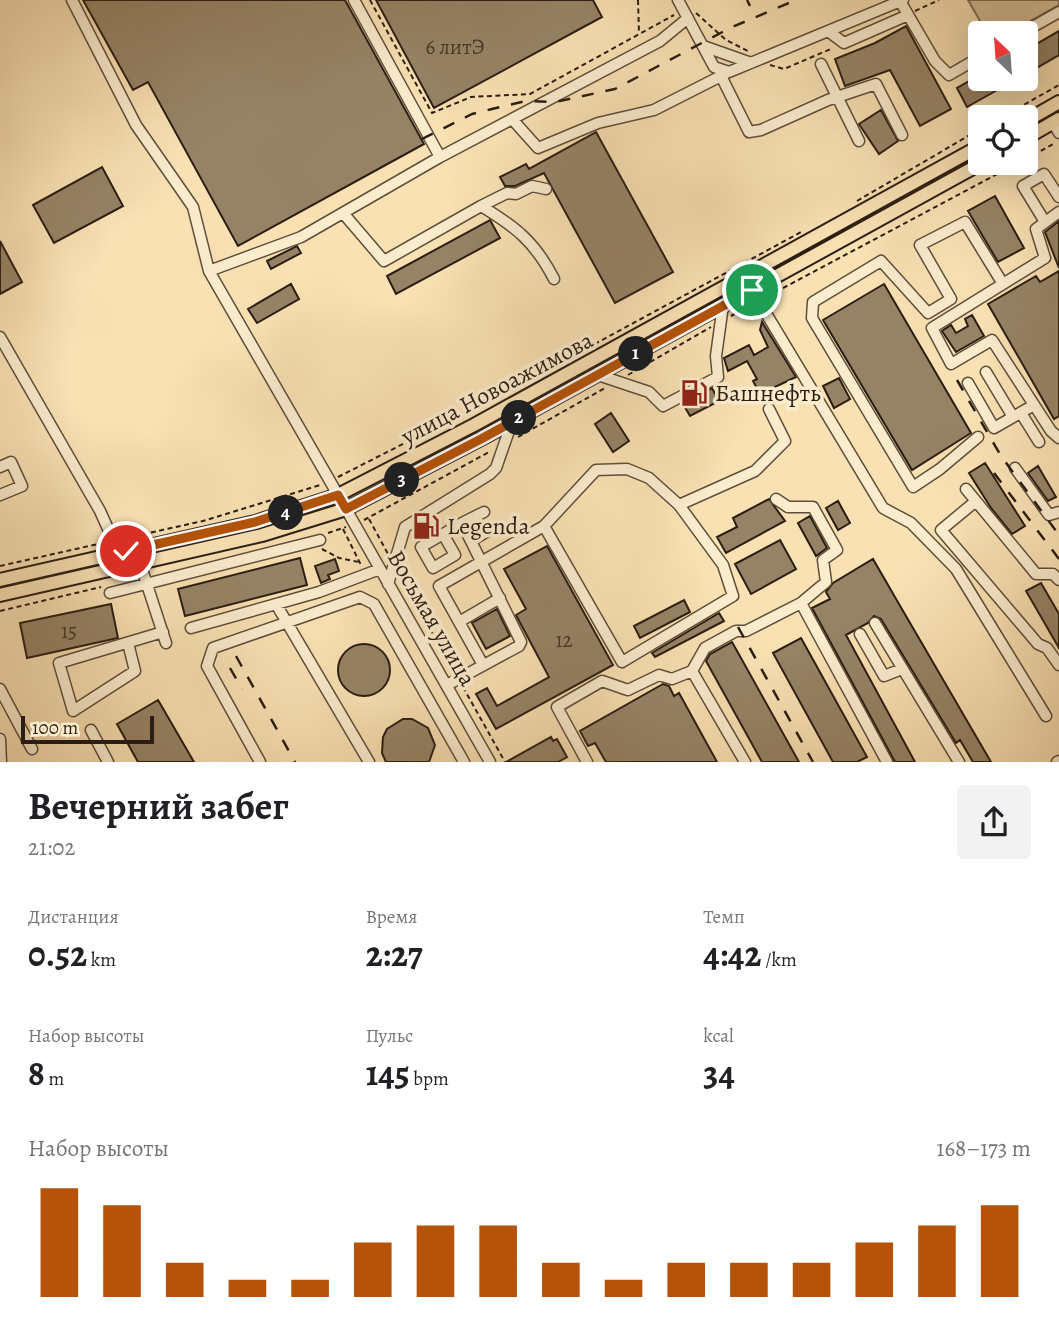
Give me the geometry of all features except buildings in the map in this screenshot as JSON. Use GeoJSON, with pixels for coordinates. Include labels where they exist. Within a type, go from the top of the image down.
{"type":"FeatureCollection","features":[{"type":"Feature","properties":{"kind":"main road"},"geometry":{"type":"LineString","coordinates":[[1038,114],[1059,102]]}},
{"type":"Feature","properties":{"kind":"main road"},"geometry":{"type":"LineString","coordinates":[[1038,133],[1057,125]]}},
{"type":"Feature","properties":{"kind":"main road","name":"улица Новоажимова"},"geometry":{"type":"LineString","coordinates":[[0,580],[255,522],[338,495],[474,425],[968,153]]}},
{"type":"Feature","properties":{"kind":"main road","name":"улица Новоажимова"},"geometry":{"type":"LineString","coordinates":[[0,595],[262,535],[346,509],[512,422],[968,171]]}},
{"type":"Feature","properties":{"kind":"main road","name":"Восьмая улица"},"geometry":{"type":"LineString","coordinates":[[338,495],[346,509]]}},
{"type":"Feature","properties":{"kind":"street"},"geometry":{"type":"LineString","coordinates":[[72,0],[136,125],[193,206],[209,271],[338,495]]}},
{"type":"Feature","properties":{"kind":"street"},"geometry":{"type":"LineString","coordinates":[[354,0],[440,157]]}},
{"type":"Feature","properties":{"kind":"street"},"geometry":{"type":"LineString","coordinates":[[678,0],[714,67],[725,74],[749,132],[761,131],[839,96],[876,84],[902,135]]}},
{"type":"Feature","properties":{"kind":"street"},"geometry":{"type":"LineString","coordinates":[[512,119],[538,148],[598,123],[654,110],[725,74],[901,1],[935,61],[949,75],[968,64]]}},
{"type":"Feature","properties":{"kind":"street"},"geometry":{"type":"LineString","coordinates":[[1038,24],[1059,12]]}},
{"type":"Feature","properties":{"kind":"street"},"geometry":{"type":"LineString","coordinates":[[828,32],[844,43],[908,15]]}},
{"type":"Feature","properties":{"kind":"street"},"geometry":{"type":"LineString","coordinates":[[209,271],[302,237],[440,157],[660,41],[688,18]]}},
{"type":"Feature","properties":{"kind":"street"},"geometry":{"type":"LineString","coordinates":[[703,46],[751,63]]}},
{"type":"Feature","properties":{"kind":"street"},"geometry":{"type":"LineString","coordinates":[[821,64],[859,141]]}},
{"type":"Feature","properties":{"kind":"street"},"geometry":{"type":"LineString","coordinates":[[1045,222],[1023,186],[1044,174],[1059,197]]}},
{"type":"Feature","properties":{"kind":"street"},"geometry":{"type":"LineString","coordinates":[[343,213],[384,261],[506,193],[516,194],[532,186],[546,189]]}},
{"type":"Feature","properties":{"kind":"street"},"geometry":{"type":"LineString","coordinates":[[481,206],[515,226],[530,240],[554,279]]}},
{"type":"Feature","properties":{"kind":"street"},"geometry":{"type":"LineString","coordinates":[[1059,212],[1036,229],[1045,258],[932,328],[951,364],[992,340],[1059,438]]}},
{"type":"Feature","properties":{"kind":"street"},"geometry":{"type":"LineString","coordinates":[[978,437],[940,470],[913,487],[812,318],[813,302],[881,261],[928,313],[951,299],[920,246],[965,222],[1003,284]]}},
{"type":"Feature","properties":{"kind":"street"},"geometry":{"type":"LineString","coordinates":[[752,290],[883,508],[911,523],[956,569],[1046,716]]}},
{"type":"Feature","properties":{"kind":"street"},"geometry":{"type":"LineString","coordinates":[[598,375],[649,392],[663,406],[718,377],[716,356],[723,305]]}},
{"type":"Feature","properties":{"kind":"street"},"geometry":{"type":"LineString","coordinates":[[0,337],[116,540],[126,551]]}},
{"type":"Feature","properties":{"kind":"street"},"geometry":{"type":"LineString","coordinates":[[986,372],[1040,442]]}},
{"type":"Feature","properties":{"kind":"street"},"geometry":{"type":"LineString","coordinates":[[968,383],[994,428],[1034,405]]}},
{"type":"Feature","properties":{"kind":"street"},"geometry":{"type":"LineString","coordinates":[[679,505],[755,471],[785,440],[769,409]]}},
{"type":"Feature","properties":{"kind":"street"},"geometry":{"type":"LineString","coordinates":[[388,584],[405,527],[490,474],[496,468],[512,422]]}},
{"type":"Feature","properties":{"kind":"street"},"geometry":{"type":"LineString","coordinates":[[0,467],[11,462],[22,486],[0,495]]}},
{"type":"Feature","properties":{"kind":"street"},"geometry":{"type":"LineString","coordinates":[[1014,468],[1049,515],[1059,512]]}},
{"type":"Feature","properties":{"kind":"street"},"geometry":{"type":"LineString","coordinates":[[483,665],[439,586],[544,526],[596,470],[627,469],[649,478],[679,505],[723,565],[733,596],[622,662],[544,526]]}},
{"type":"Feature","properties":{"kind":"street"},"geometry":{"type":"LineString","coordinates":[[966,489],[1036,574],[1053,574],[1059,580]]}},
{"type":"Feature","properties":{"kind":"street"},"geometry":{"type":"LineString","coordinates":[[587,762],[556,707],[603,681],[628,690],[659,675],[671,680],[692,671],[705,648],[800,603],[826,582],[823,560],[837,550],[813,507],[788,507],[776,499]]}},
{"type":"Feature","properties":{"kind":"street"},"geometry":{"type":"LineString","coordinates":[[976,501],[942,530],[1038,644],[1047,648],[1059,665]]}},
{"type":"Feature","properties":{"kind":"street","name":"Восьмая улица"},"geometry":{"type":"LineString","coordinates":[[346,509],[490,762]]}},
{"type":"Feature","properties":{"kind":"street"},"geometry":{"type":"LineString","coordinates":[[443,534],[484,512]]}},
{"type":"Feature","properties":{"kind":"street"},"geometry":{"type":"LineString","coordinates":[[447,685],[519,646],[521,642],[462,523]]}},
{"type":"Feature","properties":{"kind":"street"},"geometry":{"type":"LineString","coordinates":[[471,541],[493,528]]}},
{"type":"Feature","properties":{"kind":"street"},"geometry":{"type":"LineString","coordinates":[[110,593],[315,541]]}},
{"type":"Feature","properties":{"kind":"street"},"geometry":{"type":"LineString","coordinates":[[128,643],[135,671],[73,711],[59,663],[128,643],[164,638],[140,563]]}},
{"type":"Feature","properties":{"kind":"street"},"geometry":{"type":"LineString","coordinates":[[191,628],[319,592],[380,569]]}},
{"type":"Feature","properties":{"kind":"street"},"geometry":{"type":"LineString","coordinates":[[260,762],[207,666],[213,648],[360,597],[374,604],[464,762]]}},
{"type":"Feature","properties":{"kind":"street"},"geometry":{"type":"LineString","coordinates":[[459,622],[500,598]]}},
{"type":"Feature","properties":{"kind":"street"},"geometry":{"type":"LineString","coordinates":[[800,603],[887,762]]}},
{"type":"Feature","properties":{"kind":"street"},"geometry":{"type":"LineString","coordinates":[[276,604],[369,762]]}},
{"type":"Feature","properties":{"kind":"street"},"geometry":{"type":"LineString","coordinates":[[874,623],[959,762]]}},
{"type":"Feature","properties":{"kind":"street"},"geometry":{"type":"LineString","coordinates":[[860,634],[884,676],[902,669]]}},
{"type":"Feature","properties":{"kind":"street"},"geometry":{"type":"LineString","coordinates":[[692,671],[745,762]]}},
{"type":"Feature","properties":{"kind":"street"},"geometry":{"type":"LineString","coordinates":[[0,689],[32,749]]}},
{"type":"Feature","properties":{"kind":"street"},"geometry":{"type":"LineString","coordinates":[[91,730],[108,762]]}},
{"type":"Feature","properties":{"kind":"street"},"geometry":{"type":"LineString","coordinates":[[0,739],[2,761]]}},
{"type":"Feature","properties":{"kind":"path"},"geometry":{"type":"LineString","coordinates":[[370,0],[432,113]]}},
{"type":"Feature","properties":{"kind":"path"},"geometry":{"type":"LineString","coordinates":[[638,0],[639,34]]}},
{"type":"Feature","properties":{"kind":"path"},"geometry":{"type":"LineString","coordinates":[[908,15],[939,0]]}},
{"type":"Feature","properties":{"kind":"path"},"geometry":{"type":"LineString","coordinates":[[1023,105],[1059,85]]}},
{"type":"Feature","properties":{"kind":"path"},"geometry":{"type":"LineString","coordinates":[[856,202],[968,136]]}},
{"type":"Feature","properties":{"kind":"path"},"geometry":{"type":"LineString","coordinates":[[1038,152],[1059,141]]}},
{"type":"Feature","properties":{"kind":"path"},"geometry":{"type":"LineString","coordinates":[[0,566],[203,521],[330,481],[521,384],[809,227]]}},
{"type":"Feature","properties":{"kind":"path"},"geometry":{"type":"LineString","coordinates":[[368,517],[505,762]]}},
{"type":"Feature","properties":{"kind":"path"},"geometry":{"type":"LineString","coordinates":[[342,528],[366,574]]}},
{"type":"Feature","properties":{"kind":"path"},"geometry":{"type":"LineString","coordinates":[[315,541],[339,558],[359,562]]}},
{"type":"Feature","properties":{"kind":"shaded area"},"geometry":{"type":"Polygon","coordinates":[[[968,0],[1059,0],[1059,5],[1030,21],[980,21],[968,0]]]}},
{"type":"Feature","properties":{"kind":"railway"},"geometry":{"type":"LineString","coordinates":[[747,0],[750,6]]}},
{"type":"Feature","properties":{"kind":"railway"},"geometry":{"type":"LineString","coordinates":[[422,139],[472,114],[526,101],[555,102],[615,89],[730,28],[796,0]]}},
{"type":"Feature","properties":{"kind":"railway"},"geometry":{"type":"LineString","coordinates":[[957,380],[1001,456],[1059,535]]}},
{"type":"Feature","properties":{"kind":"railway"},"geometry":{"type":"LineString","coordinates":[[994,473],[1059,559]]}},
{"type":"Feature","properties":{"kind":"railway"},"geometry":{"type":"LineString","coordinates":[[738,627],[813,762]]}},
{"type":"Feature","properties":{"kind":"railway"},"geometry":{"type":"LineString","coordinates":[[236,656],[295,762]]}},
{"type":"Feature","properties":{"kind":"railway"},"geometry":{"type":"LineString","coordinates":[[230,668],[242,689]]}},
{"type":"Feature","properties":{"kind":"place","name":"Башнефть"},"geometry":{"type":"Point","coordinates":[694,393]}},
{"type":"Feature","properties":{"kind":"place","name":"Legenda"},"geometry":{"type":"Point","coordinates":[426,526]}},
{"type":"Feature","properties":{"kind":"route"},"geometry":{"type":"LineString","coordinates":[[126,551],[255,522],[338,495],[346,509],[481,439],[752,290]]}}]}
